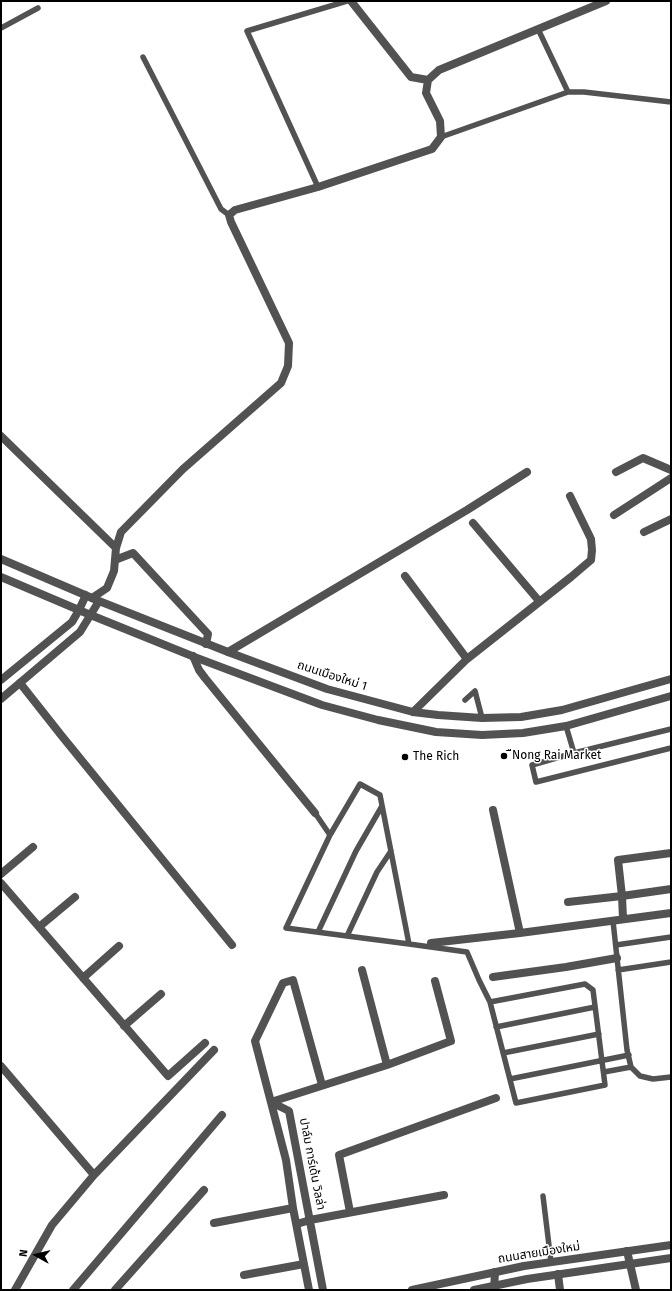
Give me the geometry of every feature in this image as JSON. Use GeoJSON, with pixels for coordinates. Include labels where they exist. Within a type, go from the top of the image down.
{"type":"FeatureCollection","features":[{"type":"Feature","properties":{"kind":"street"},"geometry":{"type":"LineString","coordinates":[[351,1],[412,77],[428,80]]}},
{"type":"Feature","properties":{"kind":"street"},"geometry":{"type":"LineString","coordinates":[[2,678],[72,622],[79,610],[92,598],[107,588],[114,571],[116,548],[121,532],[184,469],[281,383],[288,366],[289,343],[229,215],[235,210],[318,187],[432,149],[440,137],[440,120],[426,93],[428,80],[439,70],[606,1]]}},
{"type":"Feature","properties":{"kind":"street"},"geometry":{"type":"LineString","coordinates":[[1,436],[116,548]]}},
{"type":"Feature","properties":{"kind":"street"},"geometry":{"type":"LineString","coordinates":[[616,472],[643,458],[671,470]]}},
{"type":"Feature","properties":{"kind":"street"},"geometry":{"type":"LineString","coordinates":[[228,652],[467,510],[527,472]]}},
{"type":"Feature","properties":{"kind":"street"},"geometry":{"type":"LineString","coordinates":[[614,515],[671,478]]}},
{"type":"Feature","properties":{"kind":"street"},"geometry":{"type":"LineString","coordinates":[[413,712],[467,659],[571,577],[590,560],[592,550],[591,540],[570,496]]}},
{"type":"Feature","properties":{"kind":"street"},"geometry":{"type":"LineString","coordinates":[[644,532],[671,519]]}},
{"type":"Feature","properties":{"kind":"street"},"geometry":{"type":"LineString","coordinates":[[473,523],[539,601]]}},
{"type":"Feature","properties":{"kind":"street"},"geometry":{"type":"LineString","coordinates":[[115,560],[133,553],[208,634],[206,644]]}},
{"type":"Feature","properties":{"kind":"street","name":"ถนนเมืองใหม่ 1"},"geometry":{"type":"LineString","coordinates":[[1,560],[206,644],[327,689],[413,712],[482,718],[521,717],[562,710],[671,679]]}},
{"type":"Feature","properties":{"kind":"street"},"geometry":{"type":"LineString","coordinates":[[405,576],[467,659]]}},
{"type":"Feature","properties":{"kind":"street"},"geometry":{"type":"LineString","coordinates":[[1,578],[91,616],[322,704],[378,720],[436,732],[482,735],[516,734],[566,726],[671,696]]}},
{"type":"Feature","properties":{"kind":"street"},"geometry":{"type":"LineString","coordinates":[[1,699],[80,632],[91,616],[92,598]]}},
{"type":"Feature","properties":{"kind":"street"},"geometry":{"type":"LineString","coordinates":[[193,656],[199,670],[205,678],[315,813]]}},
{"type":"Feature","properties":{"kind":"street"},"geometry":{"type":"LineString","coordinates":[[20,683],[232,945]]}},
{"type":"Feature","properties":{"kind":"street"},"geometry":{"type":"LineString","coordinates":[[493,810],[520,933]]}},
{"type":"Feature","properties":{"kind":"street"},"geometry":{"type":"LineString","coordinates":[[1,874],[33,848]]}},
{"type":"Feature","properties":{"kind":"street"},"geometry":{"type":"LineString","coordinates":[[623,919],[618,860],[671,854]]}},
{"type":"Feature","properties":{"kind":"street"},"geometry":{"type":"LineString","coordinates":[[1,883],[168,1076],[205,1043]]}},
{"type":"Feature","properties":{"kind":"street"},"geometry":{"type":"LineString","coordinates":[[568,902],[671,889]]}},
{"type":"Feature","properties":{"kind":"street"},"geometry":{"type":"LineString","coordinates":[[39,927],[75,897]]}},
{"type":"Feature","properties":{"kind":"street"},"geometry":{"type":"LineString","coordinates":[[431,943],[671,913]]}},
{"type":"Feature","properties":{"kind":"street"},"geometry":{"type":"LineString","coordinates":[[83,978],[119,946]]}},
{"type":"Feature","properties":{"kind":"street"},"geometry":{"type":"LineString","coordinates":[[493,977],[617,958]]}},
{"type":"Feature","properties":{"kind":"street"},"geometry":{"type":"LineString","coordinates":[[362,970],[387,1064]]}},
{"type":"Feature","properties":{"kind":"street"},"geometry":{"type":"LineString","coordinates":[[322,1085],[293,980],[283,983],[255,1041],[271,1102],[387,1064],[451,1041],[435,981]]}},
{"type":"Feature","properties":{"kind":"street"},"geometry":{"type":"LineString","coordinates":[[124,1026],[161,994]]}},
{"type":"Feature","properties":{"kind":"street"},"geometry":{"type":"LineString","coordinates":[[15,1290],[52,1225],[94,1175],[214,1050]]}},
{"type":"Feature","properties":{"kind":"street"},"geometry":{"type":"LineString","coordinates":[[1,1066],[94,1175]]}},
{"type":"Feature","properties":{"kind":"street"},"geometry":{"type":"LineString","coordinates":[[350,1212],[339,1156],[496,1098]]}},
{"type":"Feature","properties":{"kind":"street","name":"ปาล์ม การ์เด้น วิลล่า"},"geometry":{"type":"LineString","coordinates":[[271,1102],[286,1160],[293,1208],[309,1290]]}},
{"type":"Feature","properties":{"kind":"street","name":"ปาล์ม การ์เด้น วิลล่า"},"geometry":{"type":"LineString","coordinates":[[271,1102],[289,1112],[323,1290]]}},
{"type":"Feature","properties":{"kind":"street"},"geometry":{"type":"LineString","coordinates":[[73,1290],[222,1115]]}},
{"type":"Feature","properties":{"kind":"street"},"geometry":{"type":"LineString","coordinates":[[115,1290],[204,1190]]}},
{"type":"Feature","properties":{"kind":"street"},"geometry":{"type":"LineString","coordinates":[[297,1224],[350,1212],[444,1195]]}},
{"type":"Feature","properties":{"kind":"street"},"geometry":{"type":"LineString","coordinates":[[214,1223],[293,1208]]}},
{"type":"Feature","properties":{"kind":"street","name":"ถนนสายเมืองใหม่"},"geometry":{"type":"LineString","coordinates":[[412,1290],[524,1266],[671,1245]]}},
{"type":"Feature","properties":{"kind":"street"},"geometry":{"type":"LineString","coordinates":[[627,1251],[636,1290]]}},
{"type":"Feature","properties":{"kind":"street","name":"ถนนสายเมืองใหม่"},"geometry":{"type":"LineString","coordinates":[[474,1290],[494,1288],[527,1279],[671,1258]]}},
{"type":"Feature","properties":{"kind":"street"},"geometry":{"type":"LineString","coordinates":[[244,1275],[304,1264]]}},
{"type":"Feature","properties":{"kind":"street"},"geometry":{"type":"LineString","coordinates":[[494,1288],[495,1272]]}},
{"type":"Feature","properties":{"kind":"street"},"geometry":{"type":"LineString","coordinates":[[558,1274],[560,1290]]}},
{"type":"Feature","properties":{"kind":"lane"},"geometry":{"type":"LineString","coordinates":[[318,187],[246,31],[348,1]]}},
{"type":"Feature","properties":{"kind":"lane"},"geometry":{"type":"LineString","coordinates":[[1,28],[38,8]]}},
{"type":"Feature","properties":{"kind":"lane"},"geometry":{"type":"LineString","coordinates":[[538,30],[568,92]]}},
{"type":"Feature","properties":{"kind":"lane"},"geometry":{"type":"LineString","coordinates":[[143,57],[221,209],[229,215]]}},
{"type":"Feature","properties":{"kind":"lane"},"geometry":{"type":"LineString","coordinates":[[440,137],[568,92],[584,92],[671,102]]}},
{"type":"Feature","properties":{"kind":"lane"},"geometry":{"type":"LineString","coordinates":[[465,700],[475,691],[482,718]]}},
{"type":"Feature","properties":{"kind":"lane"},"geometry":{"type":"LineString","coordinates":[[566,726],[574,753]]}},
{"type":"Feature","properties":{"kind":"lane"},"geometry":{"type":"LineString","coordinates":[[671,729],[532,764],[536,782],[671,748]]}},
{"type":"Feature","properties":{"kind":"lane"},"geometry":{"type":"LineString","coordinates":[[409,944],[380,795],[360,784],[330,835],[286,928],[467,952],[490,1002],[516,1103],[606,1085],[593,990],[584,984],[490,1002]]}},
{"type":"Feature","properties":{"kind":"lane"},"geometry":{"type":"LineString","coordinates":[[318,932],[356,851],[382,806]]}},
{"type":"Feature","properties":{"kind":"lane"},"geometry":{"type":"LineString","coordinates":[[315,813],[330,835]]}},
{"type":"Feature","properties":{"kind":"lane"},"geometry":{"type":"LineString","coordinates":[[348,936],[377,872],[391,851]]}},
{"type":"Feature","properties":{"kind":"lane"},"geometry":{"type":"LineString","coordinates":[[613,921],[628,1055],[631,1067],[640,1076],[653,1079],[671,1077]]}},
{"type":"Feature","properties":{"kind":"lane"},"geometry":{"type":"LineString","coordinates":[[616,945],[671,937]]}},
{"type":"Feature","properties":{"kind":"lane"},"geometry":{"type":"LineString","coordinates":[[618,970],[671,962]]}},
{"type":"Feature","properties":{"kind":"lane"},"geometry":{"type":"LineString","coordinates":[[496,1027],[595,1007]]}},
{"type":"Feature","properties":{"kind":"lane"},"geometry":{"type":"LineString","coordinates":[[503,1053],[599,1034]]}},
{"type":"Feature","properties":{"kind":"lane"},"geometry":{"type":"LineString","coordinates":[[510,1079],[628,1055]]}},
{"type":"Feature","properties":{"kind":"lane"},"geometry":{"type":"LineString","coordinates":[[604,1072],[631,1067]]}},
{"type":"Feature","properties":{"kind":"lane"},"geometry":{"type":"LineString","coordinates":[[543,1196],[551,1262]]}},
{"type":"Feature","properties":{"kind":"place","name":"ืNong Rai Market"},"geometry":{"type":"Point","coordinates":[504,756]}},
{"type":"Feature","properties":{"kind":"place","name":"The Rich"},"geometry":{"type":"Point","coordinates":[405,757]}}]}
